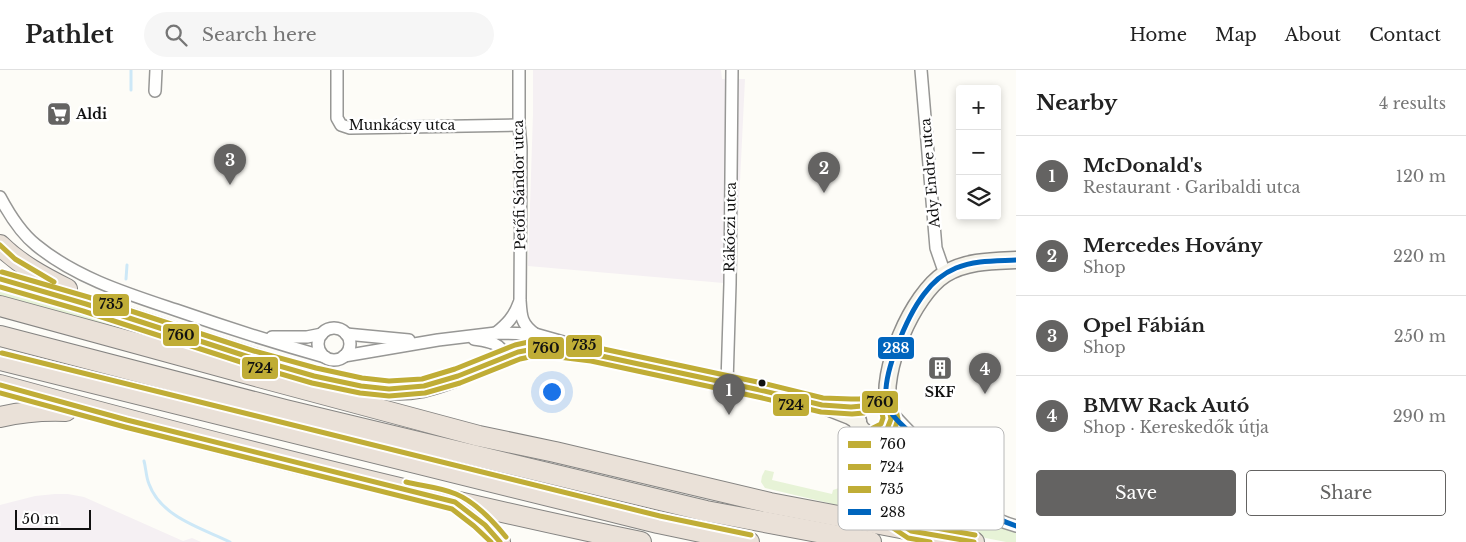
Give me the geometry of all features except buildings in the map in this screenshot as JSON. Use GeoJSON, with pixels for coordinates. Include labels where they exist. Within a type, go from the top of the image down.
{"type":"FeatureCollection","features":[{"type":"Feature","properties":{"kind":"highway"},"geometry":{"type":"LineString","coordinates":[[0,245],[15,258],[46,279],[121,315]]}},
{"type":"Feature","properties":{"kind":"highway"},"geometry":{"type":"LineString","coordinates":[[0,279],[121,315],[555,452]]}},
{"type":"Feature","properties":{"kind":"highway"},"geometry":{"type":"LineString","coordinates":[[0,306],[470,433],[770,503],[838,517]]}},
{"type":"Feature","properties":{"kind":"highway"},"geometry":{"type":"LineString","coordinates":[[0,336],[285,410],[697,508],[871,542]]}},
{"type":"Feature","properties":{"kind":"highway"},"geometry":{"type":"LineString","coordinates":[[0,360],[658,523],[749,542]]}},
{"type":"Feature","properties":{"kind":"highway"},"geometry":{"type":"LineString","coordinates":[[313,376],[377,388],[399,389],[418,388],[468,372]]}},
{"type":"Feature","properties":{"kind":"highway"},"geometry":{"type":"LineString","coordinates":[[0,386],[127,420],[455,502],[641,542]]}},
{"type":"Feature","properties":{"kind":"highway"},"geometry":{"type":"LineString","coordinates":[[0,417],[45,410],[60,410],[127,420]]}},
{"type":"Feature","properties":{"kind":"highway"},"geometry":{"type":"LineString","coordinates":[[455,502],[477,518],[500,542]]}},
{"type":"Feature","properties":{"kind":"highway"},"geometry":{"type":"LineString","coordinates":[[906,530],[974,542]]}},
{"type":"Feature","properties":{"kind":"street"},"geometry":{"type":"LineString","coordinates":[[156,70],[156,91]]}},
{"type":"Feature","properties":{"kind":"street","name":"Munkácsy utca"},"geometry":{"type":"LineString","coordinates":[[336,70],[337,118],[341,125],[350,128],[519,125]]}},
{"type":"Feature","properties":{"kind":"street","name":"Petőfi Sándor utca"},"geometry":{"type":"LineString","coordinates":[[519,70],[521,147],[520,300],[523,322],[535,334]]}},
{"type":"Feature","properties":{"kind":"street","name":"Rákóczi utca"},"geometry":{"type":"LineString","coordinates":[[727,383],[732,70]]}},
{"type":"Feature","properties":{"kind":"street","name":"Ady Endre utca"},"geometry":{"type":"LineString","coordinates":[[921,70],[936,248],[945,274]]}},
{"type":"Feature","properties":{"kind":"street"},"geometry":{"type":"LineString","coordinates":[[0,197],[28,237],[44,251],[71,269],[150,301],[328,359],[336,360],[344,356],[438,340],[496,333],[535,334],[559,339],[576,345],[592,354]]}},
{"type":"Feature","properties":{"kind":"street"},"geometry":{"type":"LineString","coordinates":[[861,427],[863,409],[877,394],[889,372],[915,307],[934,283],[958,267],[978,263],[1016,260]]}},
{"type":"Feature","properties":{"kind":"street","name":"Petőfi Sándor utca"},"geometry":{"type":"LineString","coordinates":[[496,333],[510,322],[516,314],[520,300]]}},
{"type":"Feature","properties":{"kind":"street"},"geometry":{"type":"LineString","coordinates":[[260,337],[308,337],[336,329],[346,334],[399,340],[438,340]]}},
{"type":"Feature","properties":{"kind":"street"},"geometry":{"type":"LineString","coordinates":[[322,334],[318,346],[320,352],[325,357]]}},
{"type":"Feature","properties":{"kind":"street"},"geometry":{"type":"LineString","coordinates":[[344,356],[350,346],[346,334]]}},
{"type":"Feature","properties":{"kind":"street"},"geometry":{"type":"LineString","coordinates":[[465,337],[494,343],[503,351],[504,356]]}},
{"type":"Feature","properties":{"kind":"street"},"geometry":{"type":"LineString","coordinates":[[468,372],[504,356],[525,350],[544,347],[565,349],[822,405],[863,409],[881,402],[906,427]]}},
{"type":"Feature","properties":{"kind":"street"},"geometry":{"type":"LineString","coordinates":[[887,427],[890,424],[891,414],[886,400],[889,372]]}},
{"type":"Feature","properties":{"kind":"street"},"geometry":{"type":"LineString","coordinates":[[1004,522],[1016,526]]}},
{"type":"Feature","properties":{"kind":"shaded area"},"geometry":{"type":"Polygon","coordinates":[[[533,70],[721,70],[722,79],[745,79],[735,284],[528,266],[533,70]]]}},
{"type":"Feature","properties":{"kind":"shaded area"},"geometry":{"type":"Polygon","coordinates":[[[55,494],[84,497],[183,541],[192,538],[201,542],[0,542],[0,505],[35,496],[55,494]]]}},
{"type":"Feature","properties":{"kind":"green space"},"geometry":{"type":"Polygon","coordinates":[[[0,283],[333,389],[0,298],[0,283]]]}},
{"type":"Feature","properties":{"kind":"green space"},"geometry":{"type":"Polygon","coordinates":[[[765,470],[774,472],[772,480],[832,494],[833,490],[838,488],[838,505],[765,488],[761,482],[765,470]]]}},
{"type":"Feature","properties":{"kind":"green space"},"geometry":{"type":"Polygon","coordinates":[[[1004,528],[1016,531],[1016,542],[1006,542],[945,530],[1004,530],[1004,528]]]}},
{"type":"Feature","properties":{"kind":"waterway"},"geometry":{"type":"LineString","coordinates":[[131,70],[131,90]]}},
{"type":"Feature","properties":{"kind":"waterway"},"geometry":{"type":"LineString","coordinates":[[126,279],[127,265]]}},
{"type":"Feature","properties":{"kind":"waterway"},"geometry":{"type":"LineString","coordinates":[[144,461],[149,484],[163,505],[183,520],[230,542]]}},
{"type":"Feature","properties":{"kind":"transit line","name":"760"},"geometry":{"type":"LineString","coordinates":[[0,245],[15,259],[54,282]]}},
{"type":"Feature","properties":{"kind":"transit line","name":"288"},"geometry":{"type":"LineString","coordinates":[[904,427],[895,418],[887,403],[888,378],[891,363],[903,331],[924,294],[947,273],[963,265],[986,261],[1016,260]]}},
{"type":"Feature","properties":{"kind":"transit line","name":"735"},"geometry":{"type":"LineString","coordinates":[[2,272],[88,297],[254,351],[362,378],[389,381],[422,379],[455,369],[515,345],[533,341],[551,341],[594,347],[823,398],[860,399],[870,394],[883,395],[895,405],[898,419],[895,427]]}},
{"type":"Feature","properties":{"kind":"transit line","name":"760"},"geometry":{"type":"LineString","coordinates":[[0,279],[86,304],[252,358],[314,376],[361,386],[389,389],[424,386],[458,376],[518,352],[551,348],[592,354],[822,405],[851,407],[862,406],[871,401],[881,402],[889,409],[891,419],[888,427]]}},
{"type":"Feature","properties":{"kind":"transit line","name":"724"},"geometry":{"type":"LineString","coordinates":[[0,287],[83,311],[250,365],[312,383],[360,393],[389,396],[425,393],[460,383],[520,359],[534,356],[550,356],[591,361],[821,412],[852,414],[878,409],[882,413],[883,418],[881,424],[875,427]]}},
{"type":"Feature","properties":{"kind":"transit line","name":"735"},"geometry":{"type":"LineString","coordinates":[[2,353],[660,516],[751,535]]}},
{"type":"Feature","properties":{"kind":"transit line","name":"760"},"geometry":{"type":"LineString","coordinates":[[0,385],[127,420],[455,502],[485,525],[500,542]]}},
{"type":"Feature","properties":{"kind":"transit line","name":"724"},"geometry":{"type":"LineString","coordinates":[[0,393],[125,427],[452,509],[491,542]]}},
{"type":"Feature","properties":{"kind":"transit line","name":"735"},"geometry":{"type":"LineString","coordinates":[[406,482],[444,490],[463,497],[483,513],[506,537]]}},
{"type":"Feature","properties":{"kind":"transit line","name":"288"},"geometry":{"type":"LineString","coordinates":[[1004,522],[1016,526]]}},
{"type":"Feature","properties":{"kind":"transit line","name":"724"},"geometry":{"type":"LineString","coordinates":[[896,530],[908,538],[930,542]]}},
{"type":"Feature","properties":{"kind":"transit line","name":"760"},"geometry":{"type":"LineString","coordinates":[[909,530],[974,542]]}},
{"type":"Feature","properties":{"kind":"transit line","name":"735"},"geometry":{"type":"LineString","coordinates":[[947,530],[975,535]]}},
{"type":"Feature","properties":{"kind":"place","name":"Aldi"},"geometry":{"type":"Point","coordinates":[59,114]}},
{"type":"Feature","properties":{"kind":"place","name":"Opel Fábián"},"geometry":{"type":"Point","coordinates":[230,185]}},
{"type":"Feature","properties":{"kind":"place","name":"Mercedes Hovány"},"geometry":{"type":"Point","coordinates":[824,193]}},
{"type":"Feature","properties":{"kind":"place","name":"SKF"},"geometry":{"type":"Point","coordinates":[940,368]}},
{"type":"Feature","properties":{"kind":"place","name":"BMW Rack Autó"},"geometry":{"type":"Point","coordinates":[985,394]}},
{"type":"Feature","properties":{"kind":"place","name":"McDonald's"},"geometry":{"type":"Point","coordinates":[729,415]}}]}
